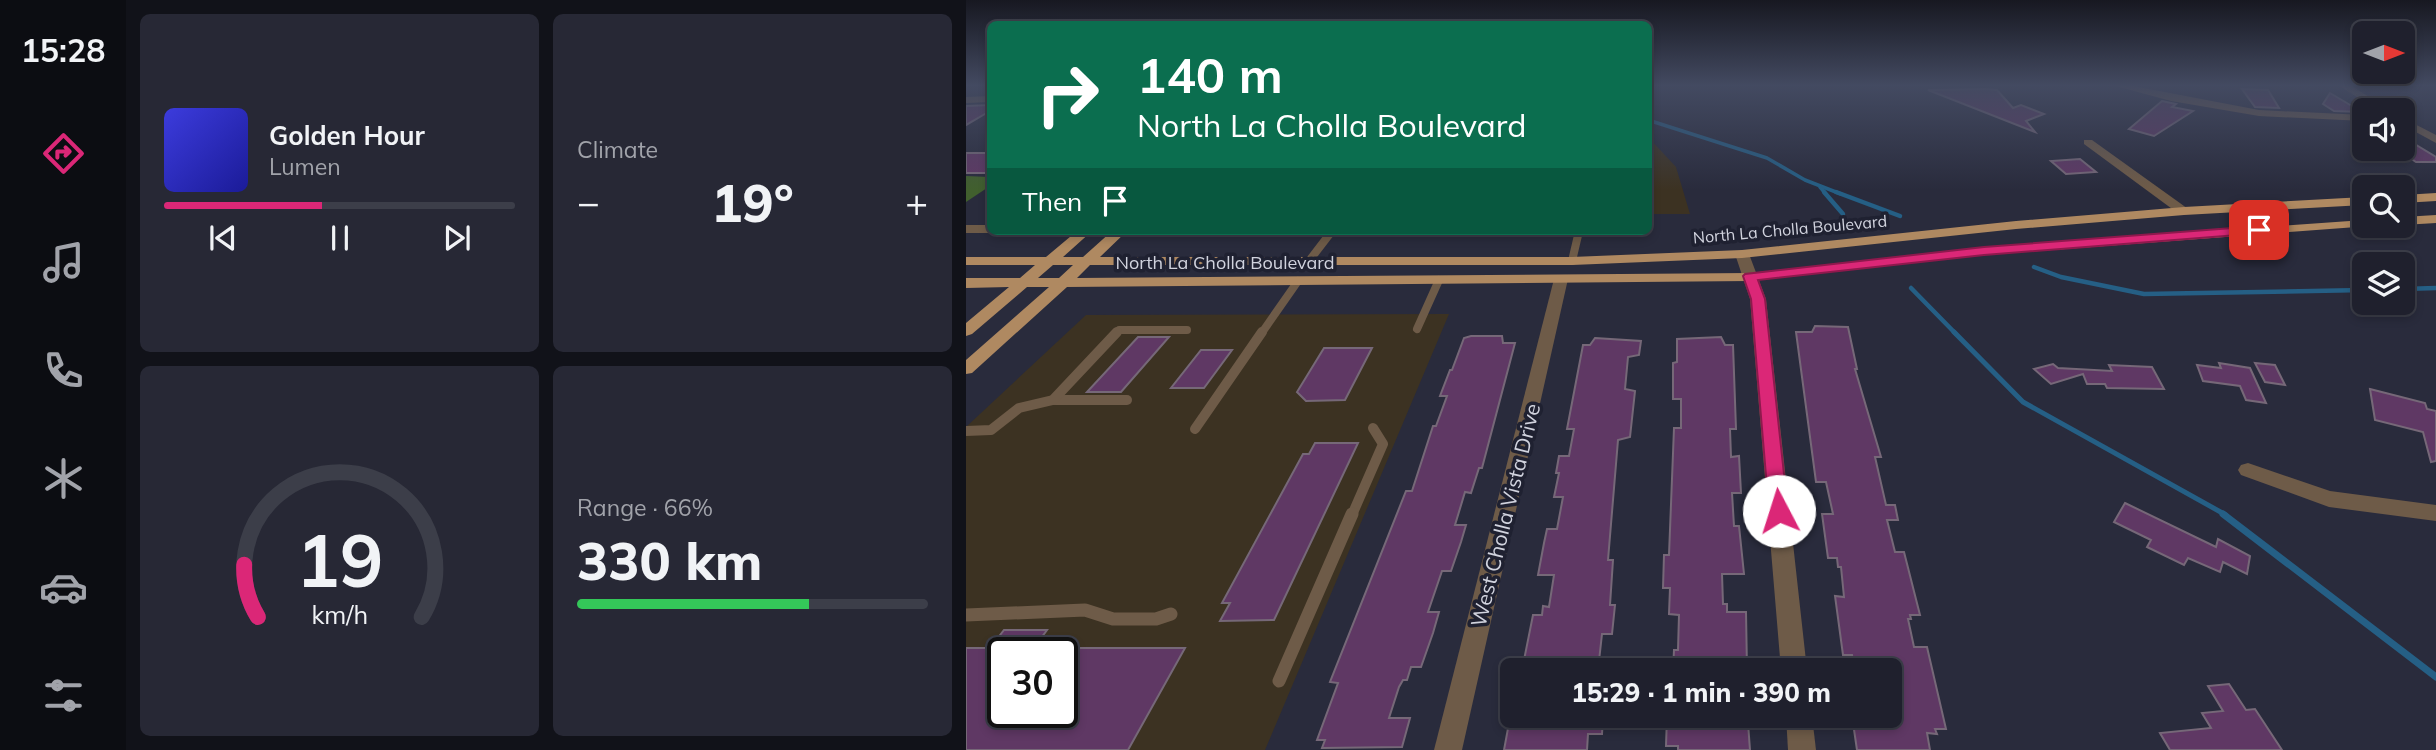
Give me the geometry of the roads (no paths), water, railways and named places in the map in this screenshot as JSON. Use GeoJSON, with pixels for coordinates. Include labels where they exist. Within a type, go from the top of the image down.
{"type":"FeatureCollection","features":[{"type":"Feature","properties":{"kind":"main road"},"geometry":{"type":"LineString","coordinates":[[2415,198],[2436,197]]}},
{"type":"Feature","properties":{"kind":"main road","name":"North La Cholla Boulevard"},"geometry":{"type":"LineString","coordinates":[[966,283],[1439,280],[2184,211],[2352,202]]}},
{"type":"Feature","properties":{"kind":"main road"},"geometry":{"type":"LineString","coordinates":[[2415,220],[2436,219]]}},
{"type":"Feature","properties":{"kind":"main road","name":"North La Cholla Boulevard"},"geometry":{"type":"LineString","coordinates":[[966,261],[1310,261],[1750,276],[1984,251],[2352,224]]}},
{"type":"Feature","properties":{"kind":"main road"},"geometry":{"type":"LineString","coordinates":[[966,331],[1080,235]]}},
{"type":"Feature","properties":{"kind":"main road"},"geometry":{"type":"LineString","coordinates":[[966,369],[1116,235]]}},
{"type":"Feature","properties":{"kind":"street"},"geometry":{"type":"LineString","coordinates":[[2415,128],[2436,140]]}},
{"type":"Feature","properties":{"kind":"street"},"geometry":{"type":"LineString","coordinates":[[2088,142],[2184,211]]}},
{"type":"Feature","properties":{"kind":"street"},"geometry":{"type":"LineString","coordinates":[[1742,254],[1758,299],[1793,658]]}},
{"type":"Feature","properties":{"kind":"street","name":"West Cholla Vista Drive"},"geometry":{"type":"LineString","coordinates":[[1448,750],[1567,270]]}},
{"type":"Feature","properties":{"kind":"street"},"geometry":{"type":"LineString","coordinates":[[2248,470],[2329,499],[2436,513]]}},
{"type":"Feature","properties":{"kind":"street"},"geometry":{"type":"LineString","coordinates":[[1799,728],[1802,750]]}},
{"type":"Feature","properties":{"kind":"lane"},"geometry":{"type":"LineString","coordinates":[[966,229],[987,229]]}},
{"type":"Feature","properties":{"kind":"lane"},"geometry":{"type":"LineString","coordinates":[[1310,261],[1329,235]]}},
{"type":"Feature","properties":{"kind":"lane"},"geometry":{"type":"LineString","coordinates":[[1567,270],[1578,235]]}},
{"type":"Feature","properties":{"kind":"lane"},"geometry":{"type":"LineString","coordinates":[[1417,329],[1439,280]]}},
{"type":"Feature","properties":{"kind":"lane"},"geometry":{"type":"LineString","coordinates":[[1195,429],[1298,281]]}},
{"type":"Feature","properties":{"kind":"lane"},"geometry":{"type":"LineString","coordinates":[[1053,400],[1119,330],[1187,330]]}},
{"type":"Feature","properties":{"kind":"lane"},"geometry":{"type":"LineString","coordinates":[[966,431],[991,430],[1020,408],[1053,400],[1127,400]]}},
{"type":"Feature","properties":{"kind":"lane"},"geometry":{"type":"LineString","coordinates":[[1279,681],[1383,444],[1373,428]]}},
{"type":"Feature","properties":{"kind":"lane"},"geometry":{"type":"LineString","coordinates":[[966,615],[998,611],[1084,610],[1113,619],[1156,619],[1171,614]]}},
{"type":"Feature","properties":{"kind":"waterway"},"geometry":{"type":"LineString","coordinates":[[1652,121],[1767,158],[1805,180],[1841,194]]}},
{"type":"Feature","properties":{"kind":"waterway"},"geometry":{"type":"LineString","coordinates":[[1820,187],[1826,194]]}},
{"type":"Feature","properties":{"kind":"waterway"},"geometry":{"type":"LineString","coordinates":[[1824,192],[1843,214]]}},
{"type":"Feature","properties":{"kind":"waterway"},"geometry":{"type":"LineString","coordinates":[[1836,192],[1900,216]]}},
{"type":"Feature","properties":{"kind":"waterway"},"geometry":{"type":"LineString","coordinates":[[2034,267],[2061,277],[2144,294],[2352,290]]}},
{"type":"Feature","properties":{"kind":"waterway"},"geometry":{"type":"LineString","coordinates":[[1911,288],[1956,334]]}},
{"type":"Feature","properties":{"kind":"waterway"},"geometry":{"type":"LineString","coordinates":[[2415,289],[2436,288]]}},
{"type":"Feature","properties":{"kind":"waterway"},"geometry":{"type":"LineString","coordinates":[[1954,332],[2023,402],[2226,515]]}},
{"type":"Feature","properties":{"kind":"waterway"},"geometry":{"type":"LineString","coordinates":[[2223,514],[2436,677]]}}]}
